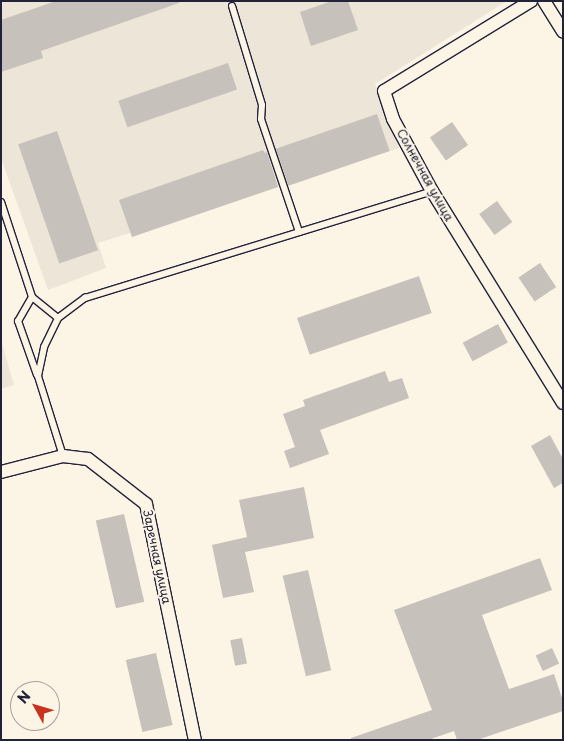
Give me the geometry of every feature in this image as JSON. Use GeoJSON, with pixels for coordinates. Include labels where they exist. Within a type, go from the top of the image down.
{"type":"FeatureCollection","features":[{"type":"Feature","properties":{"kind":"street","name":"Солнечная улица"},"geometry":{"type":"LineString","coordinates":[[532,1],[384,91],[393,119],[432,191],[563,403]]}},
{"type":"Feature","properties":{"kind":"street"},"geometry":{"type":"LineString","coordinates":[[544,1],[563,32]]}},
{"type":"Feature","properties":{"kind":"street","name":"Заречная улица"},"geometry":{"type":"LineString","coordinates":[[1,472],[63,456],[88,459],[146,504],[195,740]]}},
{"type":"Feature","properties":{"kind":"lane"},"geometry":{"type":"LineString","coordinates":[[232,6],[262,105],[261,119],[299,232]]}},
{"type":"Feature","properties":{"kind":"lane"},"geometry":{"type":"LineString","coordinates":[[38,376],[44,347],[58,318],[84,298],[432,191]]}},
{"type":"Feature","properties":{"kind":"lane"},"geometry":{"type":"LineString","coordinates":[[1,202],[32,297],[58,318]]}},
{"type":"Feature","properties":{"kind":"lane"},"geometry":{"type":"LineString","coordinates":[[32,297],[18,321],[38,376],[63,456]]}},
{"type":"Feature","properties":{"kind":"shaded area"},"geometry":{"type":"Polygon","coordinates":[[[1,1],[507,1],[375,84],[399,148],[98,243],[106,268],[48,290],[1,158],[1,1]]]}},
{"type":"Feature","properties":{"kind":"shaded area"},"geometry":{"type":"Polygon","coordinates":[[[1,340],[14,385],[1,389],[1,340]]]}},
{"type":"Feature","properties":{"kind":"building"},"geometry":{"type":"Polygon","coordinates":[[[56,1],[179,1],[179,3],[41,51],[43,58],[1,72],[1,20],[56,1]]]}},
{"type":"Feature","properties":{"kind":"building"},"geometry":{"type":"Polygon","coordinates":[[[332,1],[348,1],[358,30],[311,46],[300,12],[332,1]]]}},
{"type":"Feature","properties":{"kind":"building"},"geometry":{"type":"Polygon","coordinates":[[[228,63],[237,89],[127,127],[118,101],[228,63]]]}},
{"type":"Feature","properties":{"kind":"building"},"geometry":{"type":"Polygon","coordinates":[[[377,114],[390,151],[289,186],[276,149],[377,114]]]}},
{"type":"Feature","properties":{"kind":"building"},"geometry":{"type":"Polygon","coordinates":[[[452,122],[468,145],[446,160],[430,137],[452,122]]]}},
{"type":"Feature","properties":{"kind":"building"},"geometry":{"type":"Polygon","coordinates":[[[57,131],[98,250],[59,263],[18,144],[57,131]]]}},
{"type":"Feature","properties":{"kind":"building"},"geometry":{"type":"Polygon","coordinates":[[[263,150],[265,153],[267,152],[278,187],[132,237],[119,200],[263,150]]]}},
{"type":"Feature","properties":{"kind":"building"},"geometry":{"type":"Polygon","coordinates":[[[497,201],[512,222],[494,235],[479,214],[497,201]]]}},
{"type":"Feature","properties":{"kind":"building"},"geometry":{"type":"Polygon","coordinates":[[[540,263],[556,287],[535,302],[518,278],[540,263]]]}},
{"type":"Feature","properties":{"kind":"building"},"geometry":{"type":"Polygon","coordinates":[[[419,276],[432,313],[310,355],[297,318],[419,276]]]}},
{"type":"Feature","properties":{"kind":"building"},"geometry":{"type":"Polygon","coordinates":[[[498,324],[508,343],[473,361],[463,343],[498,324]]]}},
{"type":"Feature","properties":{"kind":"building"},"geometry":{"type":"Polygon","coordinates":[[[385,371],[389,382],[402,378],[409,398],[320,430],[329,454],[290,468],[284,451],[295,447],[283,414],[305,406],[303,400],[385,371]]]}},
{"type":"Feature","properties":{"kind":"building"},"geometry":{"type":"Polygon","coordinates":[[[550,435],[563,459],[563,483],[554,488],[531,446],[550,435]]]}},
{"type":"Feature","properties":{"kind":"building"},"geometry":{"type":"Polygon","coordinates":[[[304,487],[314,538],[245,552],[254,592],[223,598],[212,545],[247,537],[239,500],[304,487]]]}},
{"type":"Feature","properties":{"kind":"building"},"geometry":{"type":"Polygon","coordinates":[[[124,514],[144,602],[116,608],[96,521],[124,514]]]}},
{"type":"Feature","properties":{"kind":"building"},"geometry":{"type":"Polygon","coordinates":[[[540,558],[552,590],[482,615],[509,689],[554,674],[563,701],[563,711],[477,740],[457,740],[454,731],[428,740],[351,740],[351,738],[432,710],[394,610],[540,558]]]}},
{"type":"Feature","properties":{"kind":"building"},"geometry":{"type":"Polygon","coordinates":[[[308,570],[331,670],[306,676],[283,576],[308,570]]]}},
{"type":"Feature","properties":{"kind":"building"},"geometry":{"type":"Polygon","coordinates":[[[242,638],[247,664],[235,666],[230,640],[242,638]]]}},
{"type":"Feature","properties":{"kind":"building"},"geometry":{"type":"Polygon","coordinates":[[[552,648],[559,663],[543,671],[536,656],[552,648]]]}},
{"type":"Feature","properties":{"kind":"building"},"geometry":{"type":"Polygon","coordinates":[[[156,653],[173,725],[142,732],[126,660],[156,653]]]}}]}
